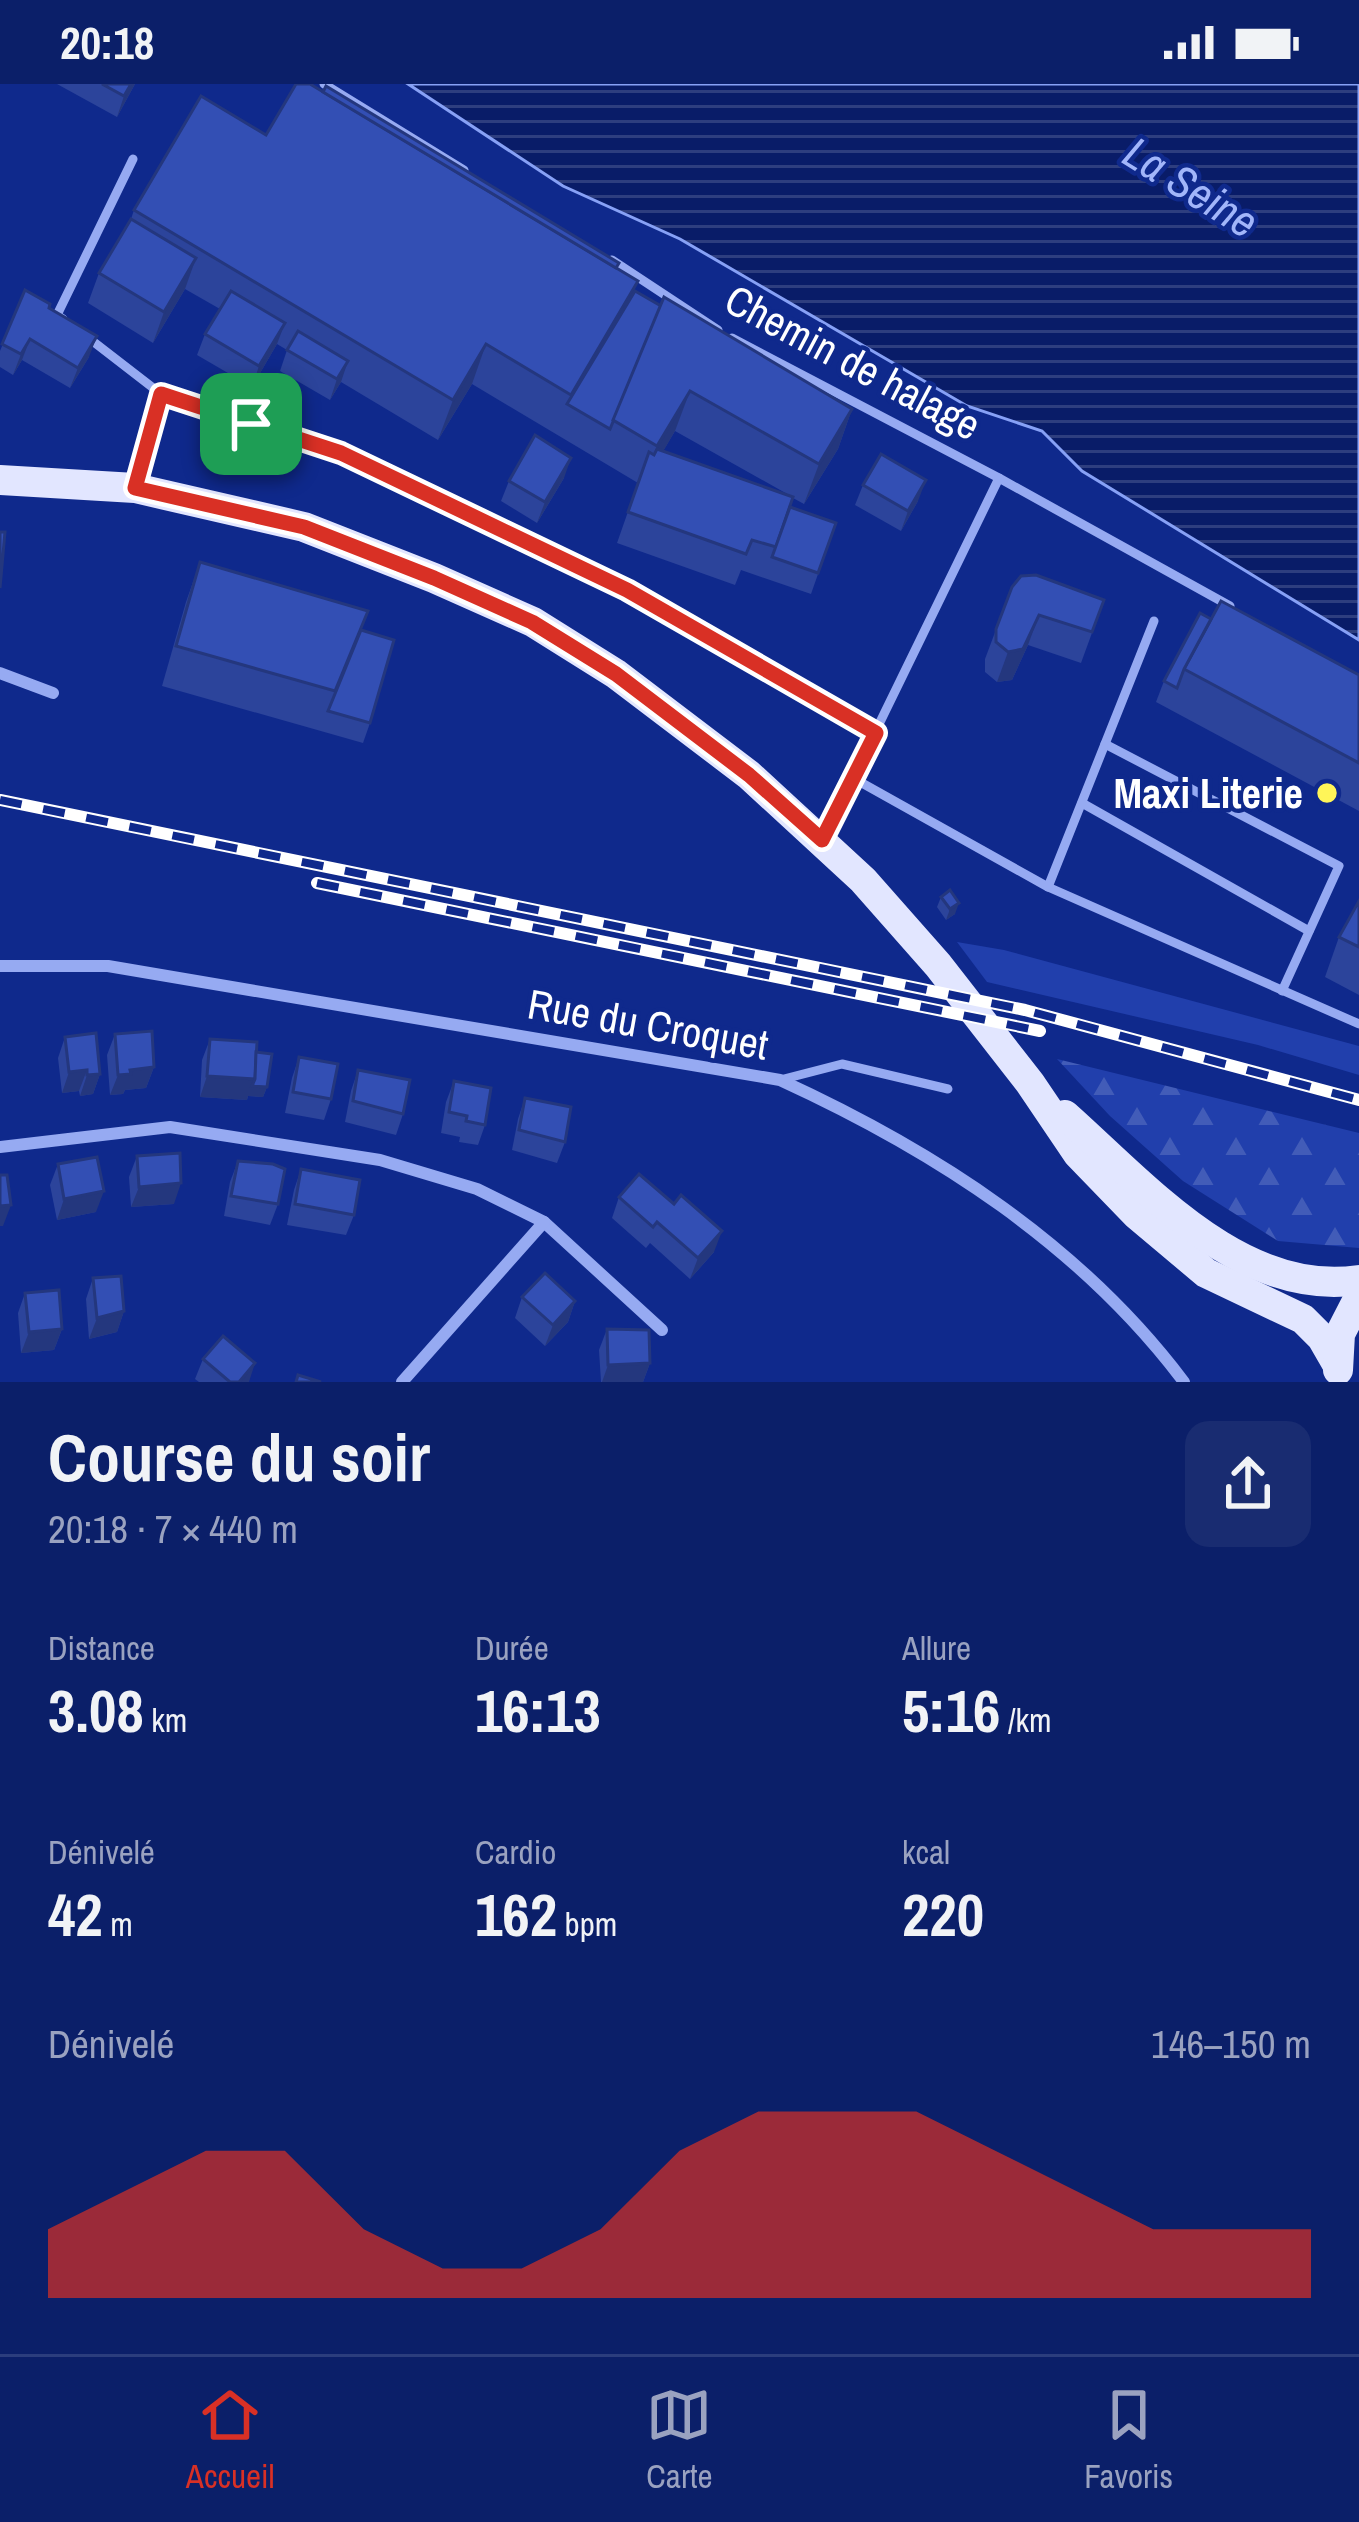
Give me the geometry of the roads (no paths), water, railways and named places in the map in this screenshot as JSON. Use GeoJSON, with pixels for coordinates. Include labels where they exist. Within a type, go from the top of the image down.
{"type":"FeatureCollection","features":[{"type":"Feature","properties":{"kind":"main road"},"geometry":{"type":"LineString","coordinates":[[0,480],[135,488],[304,527],[532,622],[651,700],[749,775],[822,840],[901,922],[1030,1083],[1078,1154],[1168,1244],[1229,1287],[1303,1319],[1322,1338],[1339,1373]]}},
{"type":"Feature","properties":{"kind":"main road"},"geometry":{"type":"LineString","coordinates":[[1030,1083],[1173,1209],[1243,1258],[1280,1275],[1308,1281],[1359,1280]]}},
{"type":"Feature","properties":{"kind":"main road"},"geometry":{"type":"LineString","coordinates":[[1339,1373],[1340,1334],[1359,1297]]}},
{"type":"Feature","properties":{"kind":"street"},"geometry":{"type":"LineString","coordinates":[[0,674],[53,693]]}},
{"type":"Feature","properties":{"kind":"street","name":"Rue du Croquet"},"geometry":{"type":"LineString","coordinates":[[0,966],[108,966],[781,1080],[850,1112],[1048,1238],[1151,1338],[1184,1382]]}},
{"type":"Feature","properties":{"kind":"street"},"geometry":{"type":"LineString","coordinates":[[0,1147],[170,1126],[380,1160],[477,1189],[544,1222],[662,1330]]}},
{"type":"Feature","properties":{"kind":"street"},"geometry":{"type":"LineString","coordinates":[[402,1382],[544,1222]]}},
{"type":"Feature","properties":{"kind":"lane"},"geometry":{"type":"LineString","coordinates":[[324,84],[480,179]]}},
{"type":"Feature","properties":{"kind":"lane"},"geometry":{"type":"LineString","coordinates":[[133,159],[57,315],[161,394],[341,453],[627,590],[876,733]]}},
{"type":"Feature","properties":{"kind":"lane","name":"Chemin de halage"},"geometry":{"type":"LineString","coordinates":[[592,248],[722,333],[1238,610]]}},
{"type":"Feature","properties":{"kind":"lane"},"geometry":{"type":"LineString","coordinates":[[135,488],[161,394]]}},
{"type":"Feature","properties":{"kind":"lane"},"geometry":{"type":"LineString","coordinates":[[822,840],[999,478]]}},
{"type":"Feature","properties":{"kind":"lane"},"geometry":{"type":"LineString","coordinates":[[1048,887],[1154,620]]}},
{"type":"Feature","properties":{"kind":"lane"},"geometry":{"type":"LineString","coordinates":[[1105,744],[1339,866],[1282,991]]}},
{"type":"Feature","properties":{"kind":"lane"},"geometry":{"type":"LineString","coordinates":[[853,778],[1048,887],[1359,1024]]}},
{"type":"Feature","properties":{"kind":"lane"},"geometry":{"type":"LineString","coordinates":[[1082,803],[1310,931]]}},
{"type":"Feature","properties":{"kind":"lane"},"geometry":{"type":"LineString","coordinates":[[781,1080],[842,1064],[948,1089]]}},
{"type":"Feature","properties":{"kind":"water","name":"La Seine"},"geometry":{"type":"Polygon","coordinates":[[[408,84],[1359,84],[1359,640],[1082,471],[1042,431],[967,406],[680,239],[563,186],[408,84]]]}},
{"type":"Feature","properties":{"kind":"railway"},"geometry":{"type":"LineString","coordinates":[[0,800],[1025,1010],[1359,1100]]}},
{"type":"Feature","properties":{"kind":"railway"},"geometry":{"type":"LineString","coordinates":[[317,883],[1040,1031]]}},
{"type":"Feature","properties":{"kind":"place","name":"Maxi Literie"},"geometry":{"type":"Point","coordinates":[1327,793]}}]}
